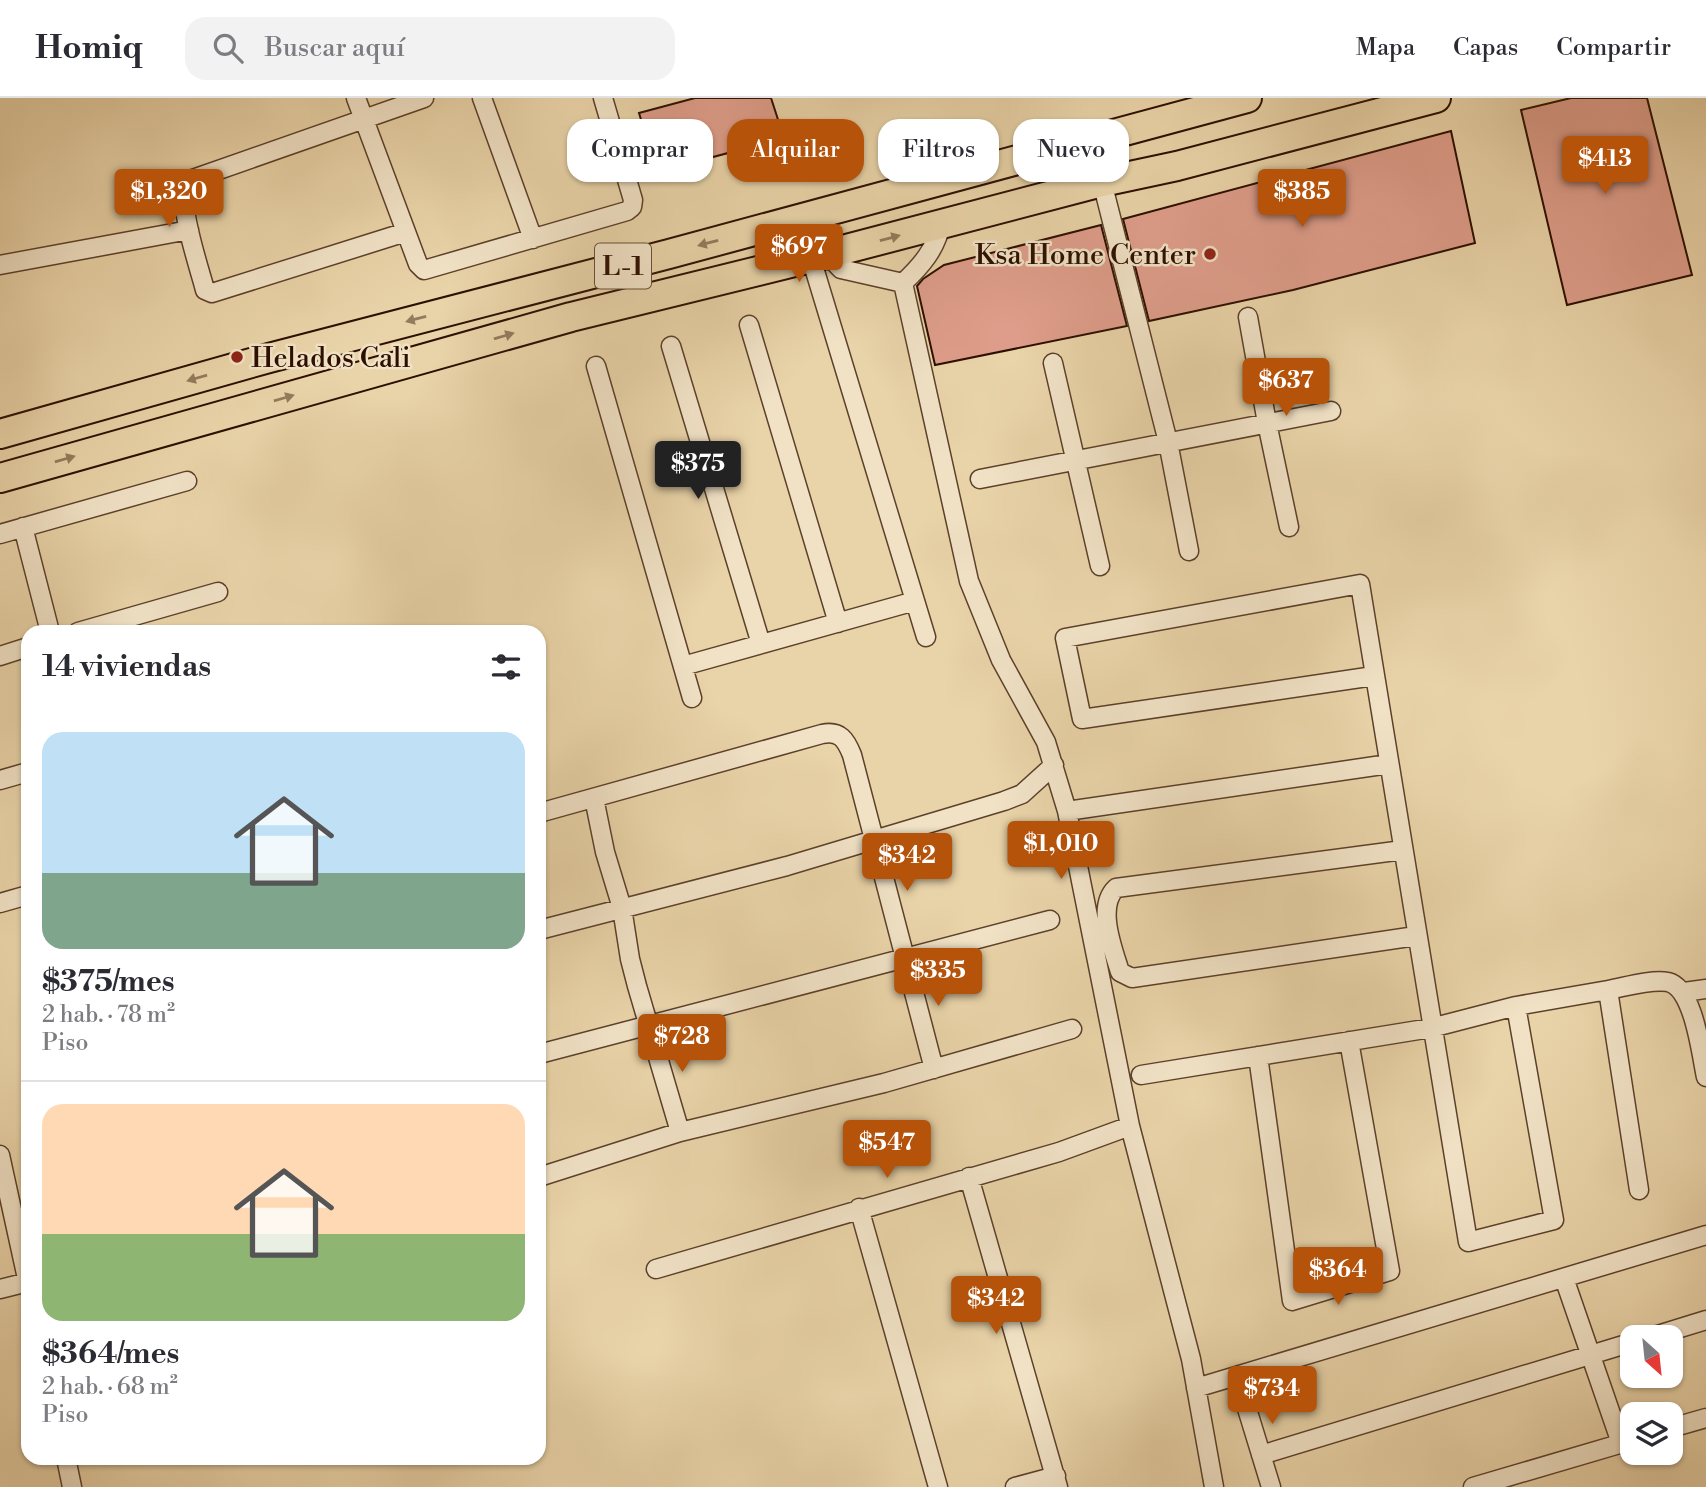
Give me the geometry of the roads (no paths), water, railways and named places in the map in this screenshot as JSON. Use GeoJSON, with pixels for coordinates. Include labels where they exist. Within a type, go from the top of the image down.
{"type":"FeatureCollection","features":[{"type":"Feature","properties":{"kind":"main road","name":"L-1"},"geometry":{"type":"LineString","coordinates":[[0,435],[269,358],[670,254],[1247,98]]}},
{"type":"Feature","properties":{"kind":"main road","name":"L-1"},"geometry":{"type":"LineString","coordinates":[[1129,176],[1436,98]]}},
{"type":"Feature","properties":{"kind":"main road","name":"L-1"},"geometry":{"type":"LineString","coordinates":[[0,478],[570,317],[819,256],[1102,182]]}},
{"type":"Feature","properties":{"kind":"street"},"geometry":{"type":"LineString","coordinates":[[356,98],[418,264],[424,270],[627,211],[632,207],[633,200],[603,98]]}},
{"type":"Feature","properties":{"kind":"street"},"geometry":{"type":"LineString","coordinates":[[406,232],[212,293],[205,290],[189,230],[183,191],[190,180],[424,98]]}},
{"type":"Feature","properties":{"kind":"street"},"geometry":{"type":"LineString","coordinates":[[482,98],[533,239]]}},
{"type":"Feature","properties":{"kind":"street"},"geometry":{"type":"LineString","coordinates":[[1102,182],[1168,442],[1189,551]]}},
{"type":"Feature","properties":{"kind":"street"},"geometry":{"type":"LineString","coordinates":[[903,283],[930,252],[939,238],[941,224]]}},
{"type":"Feature","properties":{"kind":"street"},"geometry":{"type":"LineString","coordinates":[[0,265],[189,230]]}},
{"type":"Feature","properties":{"kind":"street"},"geometry":{"type":"LineString","coordinates":[[819,256],[841,269],[903,283]]}},
{"type":"Feature","properties":{"kind":"street"},"geometry":{"type":"LineString","coordinates":[[819,256],[926,636]]}},
{"type":"Feature","properties":{"kind":"street"},"geometry":{"type":"LineString","coordinates":[[903,283],[969,581],[1001,660],[1046,742],[1067,811],[1130,1126],[1191,1359],[1214,1487]]}},
{"type":"Feature","properties":{"kind":"street"},"geometry":{"type":"LineString","coordinates":[[1248,317],[1289,527]]}},
{"type":"Feature","properties":{"kind":"street"},"geometry":{"type":"LineString","coordinates":[[749,325],[838,623]]}},
{"type":"Feature","properties":{"kind":"street"},"geometry":{"type":"LineString","coordinates":[[671,346],[761,645]]}},
{"type":"Feature","properties":{"kind":"street"},"geometry":{"type":"LineString","coordinates":[[1053,363],[1100,566]]}},
{"type":"Feature","properties":{"kind":"street"},"geometry":{"type":"LineString","coordinates":[[596,366],[692,698]]}},
{"type":"Feature","properties":{"kind":"street"},"geometry":{"type":"LineString","coordinates":[[981,478],[1331,411]]}},
{"type":"Feature","properties":{"kind":"street"},"geometry":{"type":"LineString","coordinates":[[0,534],[187,481]]}},
{"type":"Feature","properties":{"kind":"street"},"geometry":{"type":"LineString","coordinates":[[23,527],[48,625]]}},
{"type":"Feature","properties":{"kind":"street"},"geometry":{"type":"LineString","coordinates":[[1374,676],[1082,719],[1065,638],[1360,584],[1468,1242],[1554,1220],[1516,1006]]}},
{"type":"Feature","properties":{"kind":"street"},"geometry":{"type":"LineString","coordinates":[[102,625],[218,592]]}},
{"type":"Feature","properties":{"kind":"street"},"geometry":{"type":"LineString","coordinates":[[683,666],[915,601]]}},
{"type":"Feature","properties":{"kind":"street"},"geometry":{"type":"LineString","coordinates":[[0,656],[21,649]]}},
{"type":"Feature","properties":{"kind":"street"},"geometry":{"type":"LineString","coordinates":[[546,811],[822,734],[835,734],[847,743],[875,839],[883,880],[934,1069]]}},
{"type":"Feature","properties":{"kind":"street"},"geometry":{"type":"LineString","coordinates":[[1067,811],[1389,764]]}},
{"type":"Feature","properties":{"kind":"street"},"geometry":{"type":"LineString","coordinates":[[546,928],[786,866],[1021,794],[1054,765]]}},
{"type":"Feature","properties":{"kind":"street"},"geometry":{"type":"LineString","coordinates":[[0,780],[21,774]]}},
{"type":"Feature","properties":{"kind":"street"},"geometry":{"type":"LineString","coordinates":[[594,797],[622,908],[630,959],[680,1132]]}},
{"type":"Feature","properties":{"kind":"street"},"geometry":{"type":"LineString","coordinates":[[1403,850],[1116,888],[1107,901],[1108,917],[1120,972],[1132,978],[1416,936]]}},
{"type":"Feature","properties":{"kind":"street"},"geometry":{"type":"LineString","coordinates":[[0,902],[21,897]]}},
{"type":"Feature","properties":{"kind":"street"},"geometry":{"type":"LineString","coordinates":[[546,1052],[1050,920]]}},
{"type":"Feature","properties":{"kind":"street"},"geometry":{"type":"LineString","coordinates":[[1141,1075],[1431,1028],[1516,1006],[1608,990],[1667,982],[1684,992],[1706,989]]}},
{"type":"Feature","properties":{"kind":"street"},"geometry":{"type":"LineString","coordinates":[[1608,990],[1639,1190]]}},
{"type":"Feature","properties":{"kind":"street"},"geometry":{"type":"LineString","coordinates":[[1684,992],[1691,1010],[1706,1077]]}},
{"type":"Feature","properties":{"kind":"street"},"geometry":{"type":"LineString","coordinates":[[546,1175],[680,1132],[884,1083],[1072,1028]]}},
{"type":"Feature","properties":{"kind":"street"},"geometry":{"type":"LineString","coordinates":[[1258,1056],[1292,1301],[1390,1271],[1349,1041]]}},
{"type":"Feature","properties":{"kind":"street"},"geometry":{"type":"LineString","coordinates":[[656,1269],[1059,1152],[1130,1126]]}},
{"type":"Feature","properties":{"kind":"street"},"geometry":{"type":"LineString","coordinates":[[0,1156],[21,1250]]}},
{"type":"Feature","properties":{"kind":"street"},"geometry":{"type":"LineString","coordinates":[[969,1177],[1057,1482],[1014,1487]]}},
{"type":"Feature","properties":{"kind":"street"},"geometry":{"type":"LineString","coordinates":[[859,1208],[938,1487]]}},
{"type":"Feature","properties":{"kind":"street"},"geometry":{"type":"LineString","coordinates":[[1196,1388],[1706,1235]]}},
{"type":"Feature","properties":{"kind":"street"},"geometry":{"type":"LineString","coordinates":[[1564,1278],[1590,1355],[1620,1425]]}},
{"type":"Feature","properties":{"kind":"street"},"geometry":{"type":"LineString","coordinates":[[0,1289],[21,1284]]}},
{"type":"Feature","properties":{"kind":"street"},"geometry":{"type":"LineString","coordinates":[[1684,1327],[1706,1320]]}},
{"type":"Feature","properties":{"kind":"street"},"geometry":{"type":"LineString","coordinates":[[1261,1455],[1620,1346]]}},
{"type":"Feature","properties":{"kind":"street"},"geometry":{"type":"LineString","coordinates":[[1237,1376],[1271,1487]]}},
{"type":"Feature","properties":{"kind":"street"},"geometry":{"type":"LineString","coordinates":[[1683,1425],[1706,1418]]}},
{"type":"Feature","properties":{"kind":"street"},"geometry":{"type":"LineString","coordinates":[[1473,1487],[1620,1443]]}},
{"type":"Feature","properties":{"kind":"street"},"geometry":{"type":"LineString","coordinates":[[67,1465],[72,1487]]}},
{"type":"Feature","properties":{"kind":"place","name":"Ksa Home Center"},"geometry":{"type":"Point","coordinates":[1210,254]}},
{"type":"Feature","properties":{"kind":"place","name":"Helados Cali"},"geometry":{"type":"Point","coordinates":[237,357]}}]}
